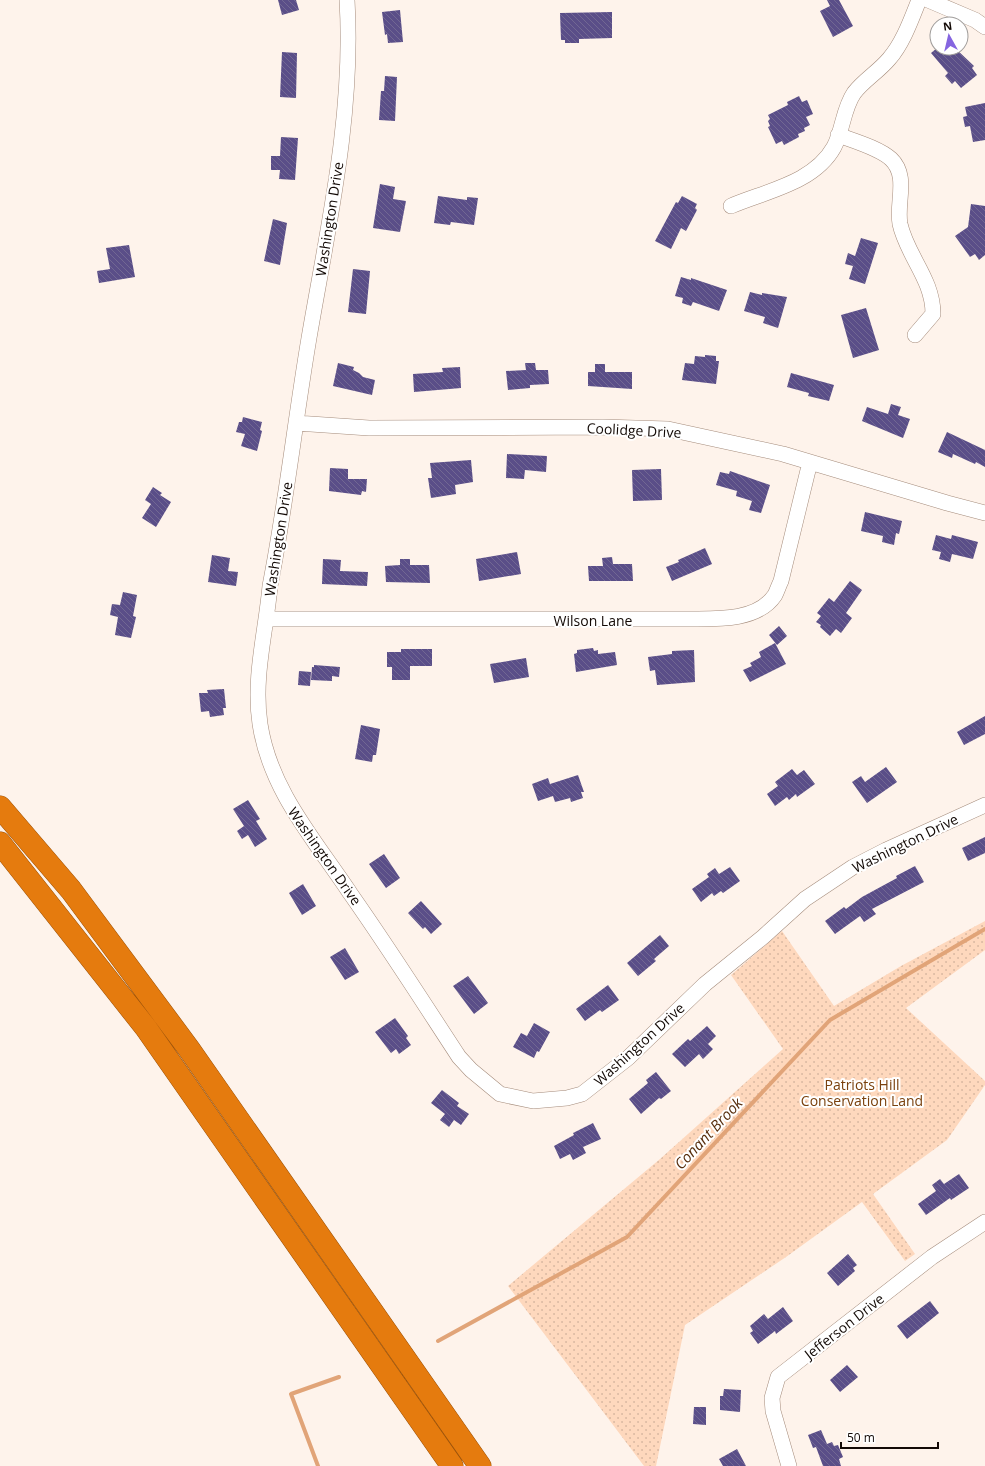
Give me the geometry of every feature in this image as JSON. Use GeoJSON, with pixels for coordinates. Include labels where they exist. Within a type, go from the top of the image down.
{"type":"FeatureCollection","features":[{"type":"Feature","properties":{"kind":"highway"},"geometry":{"type":"LineString","coordinates":[[0,807],[71,890],[189,1049],[480,1466]]}},
{"type":"Feature","properties":{"kind":"highway"},"geometry":{"type":"LineString","coordinates":[[0,843],[146,1028],[452,1466]]}},
{"type":"Feature","properties":{"kind":"street","name":"Washington Drive"},"geometry":{"type":"LineString","coordinates":[[347,0],[349,65],[342,128],[330,216],[270,586],[267,619],[260,651],[258,704],[264,746],[273,774],[292,809],[351,894],[459,1057],[471,1070],[500,1094],[533,1101],[567,1098],[582,1094],[628,1058],[706,984],[805,899],[853,867],[886,850],[985,805]]}},
{"type":"Feature","properties":{"kind":"street"},"geometry":{"type":"LineString","coordinates":[[731,206],[812,173],[827,158],[835,146],[851,99],[858,88],[884,64],[895,51],[919,0]]}},
{"type":"Feature","properties":{"kind":"street"},"geometry":{"type":"LineString","coordinates":[[928,0],[975,20],[985,27]]}},
{"type":"Feature","properties":{"kind":"street"},"geometry":{"type":"LineString","coordinates":[[838,135],[872,148],[891,159],[900,174],[900,222],[905,241],[928,283],[933,300],[933,314],[915,335]]}},
{"type":"Feature","properties":{"kind":"street","name":"Coolidge Drive"},"geometry":{"type":"LineString","coordinates":[[296,423],[369,428],[603,426],[668,429],[783,454],[947,503],[985,512]]}},
{"type":"Feature","properties":{"kind":"street","name":"Wilson Lane"},"geometry":{"type":"LineString","coordinates":[[267,619],[666,619],[728,617],[751,613],[774,596],[781,581],[810,462]]}},
{"type":"Feature","properties":{"kind":"street","name":"Jefferson Drive"},"geometry":{"type":"LineString","coordinates":[[789,1466],[773,1411],[772,1398],[778,1377],[932,1257],[985,1222]]}},
{"type":"Feature","properties":{"kind":"green space","name":"Patriots Hill Conservation Land"},"geometry":{"type":"Polygon","coordinates":[[[985,921],[985,950],[906,1008],[985,1081],[985,1085],[947,1140],[873,1194],[915,1254],[905,1261],[862,1202],[786,1257],[685,1325],[656,1466],[644,1466],[508,1286],[660,1159],[783,1049],[731,975],[782,931],[834,1006],[901,966],[985,921]]]}},
{"type":"Feature","properties":{"kind":"building"},"geometry":{"type":"Polygon","coordinates":[[[278,0],[296,0],[299,10],[282,15],[278,0]]]}},
{"type":"Feature","properties":{"kind":"building"},"geometry":{"type":"Polygon","coordinates":[[[827,0],[839,0],[853,26],[833,37],[820,11],[830,6],[827,0]]]}},
{"type":"Feature","properties":{"kind":"building"},"geometry":{"type":"Polygon","coordinates":[[[400,10],[403,42],[388,43],[387,34],[385,35],[382,12],[400,10]]]}},
{"type":"Feature","properties":{"kind":"building"},"geometry":{"type":"Polygon","coordinates":[[[612,12],[612,38],[579,39],[579,43],[565,43],[565,40],[561,40],[560,13],[612,12]]]}},
{"type":"Feature","properties":{"kind":"building"},"geometry":{"type":"Polygon","coordinates":[[[282,52],[297,53],[296,98],[280,97],[282,52]]]}},
{"type":"Feature","properties":{"kind":"building"},"geometry":{"type":"Polygon","coordinates":[[[934,56],[963,56],[974,66],[972,68],[977,75],[961,88],[955,81],[952,84],[945,76],[948,73],[934,56]]]}},
{"type":"Feature","properties":{"kind":"building"},"geometry":{"type":"Polygon","coordinates":[[[385,76],[397,77],[395,121],[379,120],[381,91],[384,91],[385,76]]]}},
{"type":"Feature","properties":{"kind":"building"},"geometry":{"type":"Polygon","coordinates":[[[799,96],[802,102],[807,100],[813,114],[806,117],[810,125],[804,128],[805,131],[798,134],[799,137],[784,145],[782,141],[776,144],[768,127],[770,126],[768,121],[770,119],[768,115],[788,105],[787,102],[799,96]]]}},
{"type":"Feature","properties":{"kind":"building"},"geometry":{"type":"Polygon","coordinates":[[[985,103],[985,140],[973,142],[970,126],[965,127],[963,117],[967,116],[965,107],[985,103]]]}},
{"type":"Feature","properties":{"kind":"building"},"geometry":{"type":"Polygon","coordinates":[[[281,137],[298,138],[295,180],[279,179],[280,170],[271,170],[271,156],[280,156],[281,137]]]}},
{"type":"Feature","properties":{"kind":"building"},"geometry":{"type":"Polygon","coordinates":[[[380,184],[395,187],[393,199],[406,201],[400,232],[373,228],[380,184]]]}},
{"type":"Feature","properties":{"kind":"building"},"geometry":{"type":"Polygon","coordinates":[[[438,196],[467,200],[467,197],[478,198],[474,225],[451,222],[450,225],[434,223],[438,196]]]}},
{"type":"Feature","properties":{"kind":"building"},"geometry":{"type":"Polygon","coordinates":[[[682,196],[697,204],[695,208],[697,210],[686,231],[681,228],[671,249],[655,241],[676,202],[678,203],[682,196]]]}},
{"type":"Feature","properties":{"kind":"building"},"geometry":{"type":"Polygon","coordinates":[[[971,204],[985,206],[985,255],[979,260],[975,254],[970,257],[955,236],[968,227],[971,204]]]}},
{"type":"Feature","properties":{"kind":"building"},"geometry":{"type":"Polygon","coordinates":[[[273,219],[287,223],[280,265],[264,261],[273,219]]]}},
{"type":"Feature","properties":{"kind":"building"},"geometry":{"type":"Polygon","coordinates":[[[861,238],[878,243],[865,284],[849,279],[853,266],[845,264],[848,253],[855,256],[861,238]]]}},
{"type":"Feature","properties":{"kind":"building"},"geometry":{"type":"Polygon","coordinates":[[[129,245],[135,277],[99,283],[97,271],[110,269],[106,248],[129,245]]]}},
{"type":"Feature","properties":{"kind":"building"},"geometry":{"type":"Polygon","coordinates":[[[353,269],[370,271],[366,314],[348,312],[353,269]]]}},
{"type":"Feature","properties":{"kind":"building"},"geometry":{"type":"Polygon","coordinates":[[[681,277],[691,280],[691,278],[727,290],[719,311],[693,302],[691,306],[682,303],[683,298],[675,296],[681,277]]]}},
{"type":"Feature","properties":{"kind":"building"},"geometry":{"type":"Polygon","coordinates":[[[750,292],[762,295],[762,293],[787,297],[778,328],[763,323],[765,317],[744,311],[750,292]]]}},
{"type":"Feature","properties":{"kind":"building"},"geometry":{"type":"Polygon","coordinates":[[[866,308],[879,350],[853,358],[841,315],[866,308]]]}},
{"type":"Feature","properties":{"kind":"building"},"geometry":{"type":"Polygon","coordinates":[[[705,355],[716,356],[716,361],[719,361],[716,384],[682,380],[685,363],[694,364],[695,356],[705,357],[705,355]]]}},
{"type":"Feature","properties":{"kind":"building"},"geometry":{"type":"Polygon","coordinates":[[[338,363],[354,367],[353,370],[363,377],[375,380],[372,395],[333,386],[338,363]]]}},
{"type":"Feature","properties":{"kind":"building"},"geometry":{"type":"Polygon","coordinates":[[[525,363],[535,363],[536,370],[548,370],[549,384],[530,385],[530,388],[508,390],[506,371],[526,370],[525,363]]]}},
{"type":"Feature","properties":{"kind":"building"},"geometry":{"type":"Polygon","coordinates":[[[595,364],[605,364],[605,372],[632,372],[632,389],[588,386],[588,372],[595,372],[595,364]]]}},
{"type":"Feature","properties":{"kind":"building"},"geometry":{"type":"Polygon","coordinates":[[[460,367],[461,388],[414,392],[413,374],[443,372],[442,368],[460,367]]]}},
{"type":"Feature","properties":{"kind":"building"},"geometry":{"type":"Polygon","coordinates":[[[791,373],[834,385],[829,401],[808,396],[809,393],[787,387],[791,373]]]}},
{"type":"Feature","properties":{"kind":"building"},"geometry":{"type":"Polygon","coordinates":[[[891,404],[901,407],[898,415],[910,419],[903,438],[862,421],[867,407],[888,414],[891,404]]]}},
{"type":"Feature","properties":{"kind":"building"},"geometry":{"type":"Polygon","coordinates":[[[243,417],[262,422],[260,430],[262,431],[257,451],[241,446],[245,434],[236,432],[239,422],[242,422],[243,417]]]}},
{"type":"Feature","properties":{"kind":"building"},"geometry":{"type":"Polygon","coordinates":[[[947,432],[985,450],[985,467],[976,462],[975,464],[953,454],[952,458],[938,452],[947,432]]]}},
{"type":"Feature","properties":{"kind":"building"},"geometry":{"type":"Polygon","coordinates":[[[507,454],[547,456],[546,472],[525,470],[524,479],[506,478],[507,454]]]}},
{"type":"Feature","properties":{"kind":"building"},"geometry":{"type":"Polygon","coordinates":[[[471,460],[473,482],[455,485],[456,494],[431,498],[428,478],[432,478],[430,463],[471,460]]]}},
{"type":"Feature","properties":{"kind":"building"},"geometry":{"type":"Polygon","coordinates":[[[330,468],[348,469],[348,479],[367,479],[366,492],[362,491],[361,495],[329,491],[330,468]]]}},
{"type":"Feature","properties":{"kind":"building"},"geometry":{"type":"Polygon","coordinates":[[[661,469],[662,500],[633,501],[632,470],[661,469]]]}},
{"type":"Feature","properties":{"kind":"building"},"geometry":{"type":"Polygon","coordinates":[[[730,471],[770,485],[761,513],[749,510],[752,501],[736,496],[737,491],[716,485],[720,472],[729,474],[730,471]]]}},
{"type":"Feature","properties":{"kind":"building"},"geometry":{"type":"Polygon","coordinates":[[[153,487],[162,493],[160,495],[171,502],[156,527],[142,518],[151,504],[145,500],[153,487]]]}},
{"type":"Feature","properties":{"kind":"building"},"geometry":{"type":"Polygon","coordinates":[[[865,512],[902,521],[899,534],[896,533],[894,545],[882,542],[883,536],[861,531],[865,512]]]}},
{"type":"Feature","properties":{"kind":"building"},"geometry":{"type":"Polygon","coordinates":[[[936,535],[951,539],[952,535],[978,542],[973,559],[952,554],[950,562],[939,559],[941,552],[932,550],[936,535]]]}},
{"type":"Feature","properties":{"kind":"building"},"geometry":{"type":"Polygon","coordinates":[[[705,548],[712,564],[672,581],[666,567],[705,548]]]}},
{"type":"Feature","properties":{"kind":"building"},"geometry":{"type":"Polygon","coordinates":[[[517,552],[521,574],[479,581],[476,559],[517,552]]]}},
{"type":"Feature","properties":{"kind":"building"},"geometry":{"type":"Polygon","coordinates":[[[212,555],[230,558],[228,571],[238,572],[236,586],[208,582],[212,555]]]}},
{"type":"Feature","properties":{"kind":"building"},"geometry":{"type":"Polygon","coordinates":[[[612,557],[613,564],[632,564],[633,581],[589,581],[588,566],[603,566],[602,558],[612,557]]]}},
{"type":"Feature","properties":{"kind":"building"},"geometry":{"type":"Polygon","coordinates":[[[323,559],[341,560],[340,571],[368,572],[367,586],[322,584],[323,559]]]}},
{"type":"Feature","properties":{"kind":"building"},"geometry":{"type":"Polygon","coordinates":[[[400,559],[410,559],[410,565],[429,565],[430,583],[386,582],[385,566],[400,565],[400,559]]]}},
{"type":"Feature","properties":{"kind":"building"},"geometry":{"type":"Polygon","coordinates":[[[850,581],[862,590],[846,613],[852,618],[841,633],[836,629],[830,636],[820,627],[821,625],[816,622],[821,616],[817,613],[829,598],[834,602],[850,581]]]}},
{"type":"Feature","properties":{"kind":"building"},"geometry":{"type":"Polygon","coordinates":[[[123,592],[137,595],[133,616],[136,617],[131,638],[115,635],[118,617],[110,615],[112,604],[120,605],[123,592]]]}},
{"type":"Feature","properties":{"kind":"building"},"geometry":{"type":"Polygon","coordinates":[[[779,626],[787,636],[777,645],[769,635],[779,626]]]}},
{"type":"Feature","properties":{"kind":"building"},"geometry":{"type":"Polygon","coordinates":[[[775,643],[786,664],[750,682],[743,670],[752,666],[750,663],[761,657],[759,652],[775,643]]]}},
{"type":"Feature","properties":{"kind":"building"},"geometry":{"type":"Polygon","coordinates":[[[593,648],[594,651],[598,650],[598,654],[615,652],[617,665],[576,672],[574,654],[577,653],[577,650],[593,648]]]}},
{"type":"Feature","properties":{"kind":"building"},"geometry":{"type":"Polygon","coordinates":[[[401,649],[432,649],[432,666],[410,666],[410,680],[392,680],[392,667],[387,667],[387,652],[401,652],[401,649]]]}},
{"type":"Feature","properties":{"kind":"building"},"geometry":{"type":"Polygon","coordinates":[[[694,650],[695,682],[657,685],[655,670],[650,671],[648,657],[672,654],[672,651],[694,650]]]}},
{"type":"Feature","properties":{"kind":"building"},"geometry":{"type":"Polygon","coordinates":[[[526,658],[529,677],[494,683],[490,664],[526,658]]]}},
{"type":"Feature","properties":{"kind":"building"},"geometry":{"type":"Polygon","coordinates":[[[314,665],[340,667],[339,677],[332,676],[332,681],[311,680],[312,667],[314,667],[314,665]]]}},
{"type":"Feature","properties":{"kind":"building"},"geometry":{"type":"Polygon","coordinates":[[[299,671],[311,672],[310,686],[298,685],[299,671]]]}},
{"type":"Feature","properties":{"kind":"building"},"geometry":{"type":"Polygon","coordinates":[[[224,689],[226,708],[223,708],[224,715],[210,717],[209,711],[201,712],[199,693],[208,693],[207,690],[224,689]]]}},
{"type":"Feature","properties":{"kind":"building"},"geometry":{"type":"Polygon","coordinates":[[[985,716],[985,734],[964,745],[957,732],[985,716]]]}},
{"type":"Feature","properties":{"kind":"building"},"geometry":{"type":"Polygon","coordinates":[[[361,725],[380,729],[376,755],[373,755],[372,762],[355,759],[361,725]]]}},
{"type":"Feature","properties":{"kind":"building"},"geometry":{"type":"Polygon","coordinates":[[[886,767],[897,782],[867,803],[852,782],[861,776],[865,782],[886,767]]]}},
{"type":"Feature","properties":{"kind":"building"},"geometry":{"type":"Polygon","coordinates":[[[792,769],[797,775],[804,770],[815,784],[797,797],[796,794],[789,800],[787,797],[775,806],[767,794],[778,786],[775,782],[792,769]]]}},
{"type":"Feature","properties":{"kind":"building"},"geometry":{"type":"Polygon","coordinates":[[[578,775],[584,792],[581,792],[583,798],[571,802],[570,798],[555,802],[553,796],[538,801],[532,784],[548,778],[550,784],[578,775]]]}},
{"type":"Feature","properties":{"kind":"building"},"geometry":{"type":"Polygon","coordinates":[[[248,800],[260,819],[256,821],[267,839],[255,847],[248,835],[242,839],[237,831],[244,826],[233,809],[248,800]]]}},
{"type":"Feature","properties":{"kind":"building"},"geometry":{"type":"Polygon","coordinates":[[[985,837],[985,853],[968,861],[962,848],[985,837]]]}},
{"type":"Feature","properties":{"kind":"building"},"geometry":{"type":"Polygon","coordinates":[[[384,854],[400,878],[386,888],[369,864],[384,854]]]}},
{"type":"Feature","properties":{"kind":"building"},"geometry":{"type":"Polygon","coordinates":[[[915,866],[924,882],[872,909],[876,914],[864,922],[860,916],[835,934],[825,921],[844,907],[846,909],[862,897],[897,878],[896,876],[915,866]]]}},
{"type":"Feature","properties":{"kind":"building"},"geometry":{"type":"Polygon","coordinates":[[[730,867],[740,881],[723,893],[721,891],[714,896],[712,893],[701,902],[692,889],[709,877],[707,874],[715,868],[719,874],[730,867]]]}},
{"type":"Feature","properties":{"kind":"building"},"geometry":{"type":"Polygon","coordinates":[[[303,884],[316,906],[302,915],[289,893],[303,884]]]}},
{"type":"Feature","properties":{"kind":"building"},"geometry":{"type":"Polygon","coordinates":[[[421,901],[442,924],[431,934],[425,927],[423,929],[408,913],[421,901]]]}},
{"type":"Feature","properties":{"kind":"building"},"geometry":{"type":"Polygon","coordinates":[[[660,935],[669,946],[654,959],[656,961],[638,976],[627,963],[660,935]]]}},
{"type":"Feature","properties":{"kind":"building"},"geometry":{"type":"Polygon","coordinates":[[[345,948],[359,972],[345,980],[330,957],[345,948]]]}},
{"type":"Feature","properties":{"kind":"building"},"geometry":{"type":"Polygon","coordinates":[[[468,976],[488,1003],[474,1014],[453,986],[468,976]]]}},
{"type":"Feature","properties":{"kind":"building"},"geometry":{"type":"Polygon","coordinates":[[[608,985],[619,1000],[602,1012],[600,1010],[585,1021],[576,1009],[608,985]]]}},
{"type":"Feature","properties":{"kind":"building"},"geometry":{"type":"Polygon","coordinates":[[[395,1018],[408,1036],[406,1038],[411,1045],[399,1054],[396,1049],[391,1053],[375,1032],[395,1018]]]}},
{"type":"Feature","properties":{"kind":"building"},"geometry":{"type":"Polygon","coordinates":[[[534,1023],[550,1032],[534,1058],[513,1047],[521,1033],[527,1036],[534,1023]]]}},
{"type":"Feature","properties":{"kind":"building"},"geometry":{"type":"Polygon","coordinates":[[[707,1026],[716,1036],[708,1044],[713,1049],[703,1059],[699,1054],[685,1067],[672,1054],[688,1039],[690,1041],[707,1026]]]}},
{"type":"Feature","properties":{"kind":"building"},"geometry":{"type":"Polygon","coordinates":[[[656,1072],[671,1091],[661,1099],[659,1098],[641,1114],[629,1099],[648,1083],[646,1080],[656,1072]]]}},
{"type":"Feature","properties":{"kind":"building"},"geometry":{"type":"Polygon","coordinates":[[[442,1090],[459,1103],[457,1106],[469,1114],[461,1125],[454,1120],[449,1127],[440,1120],[445,1114],[431,1103],[442,1090]]]}},
{"type":"Feature","properties":{"kind":"building"},"geometry":{"type":"Polygon","coordinates":[[[593,1123],[601,1139],[583,1147],[586,1153],[573,1160],[570,1154],[560,1159],[554,1146],[574,1135],[573,1133],[593,1123]]]}},
{"type":"Feature","properties":{"kind":"building"},"geometry":{"type":"Polygon","coordinates":[[[959,1174],[969,1188],[951,1200],[950,1198],[926,1215],[918,1204],[936,1191],[932,1185],[940,1179],[944,1184],[959,1174]]]}},
{"type":"Feature","properties":{"kind":"building"},"geometry":{"type":"Polygon","coordinates":[[[848,1254],[857,1265],[853,1268],[855,1271],[838,1286],[827,1273],[848,1254]]]}},
{"type":"Feature","properties":{"kind":"building"},"geometry":{"type":"Polygon","coordinates":[[[930,1301],[939,1313],[907,1339],[897,1326],[930,1301]]]}},
{"type":"Feature","properties":{"kind":"building"},"geometry":{"type":"Polygon","coordinates":[[[783,1307],[793,1321],[776,1334],[775,1331],[758,1344],[750,1333],[753,1331],[750,1326],[764,1314],[768,1319],[783,1307]]]}},
{"type":"Feature","properties":{"kind":"building"},"geometry":{"type":"Polygon","coordinates":[[[847,1365],[858,1377],[840,1392],[830,1380],[847,1365]]]}},
{"type":"Feature","properties":{"kind":"building"},"geometry":{"type":"Polygon","coordinates":[[[724,1389],[741,1390],[740,1412],[720,1410],[720,1396],[723,1396],[724,1389]]]}},
{"type":"Feature","properties":{"kind":"building"},"geometry":{"type":"Polygon","coordinates":[[[694,1407],[706,1407],[706,1425],[693,1424],[694,1407]]]}},
{"type":"Feature","properties":{"kind":"building"},"geometry":{"type":"Polygon","coordinates":[[[821,1430],[827,1444],[832,1442],[834,1446],[838,1445],[843,1457],[839,1459],[841,1466],[823,1466],[816,1447],[813,1448],[808,1435],[821,1430]]]}},
{"type":"Feature","properties":{"kind":"building"},"geometry":{"type":"Polygon","coordinates":[[[737,1449],[746,1466],[723,1466],[719,1459],[737,1449]]]}},
{"type":"Feature","properties":{"kind":"waterway","name":"Conant Brook"},"geometry":{"type":"LineString","coordinates":[[438,1341],[627,1237],[830,1020],[985,929]]}},
{"type":"Feature","properties":{"kind":"waterway","name":"Conant Brook"},"geometry":{"type":"LineString","coordinates":[[318,1466],[291,1394],[339,1377]]}}]}
